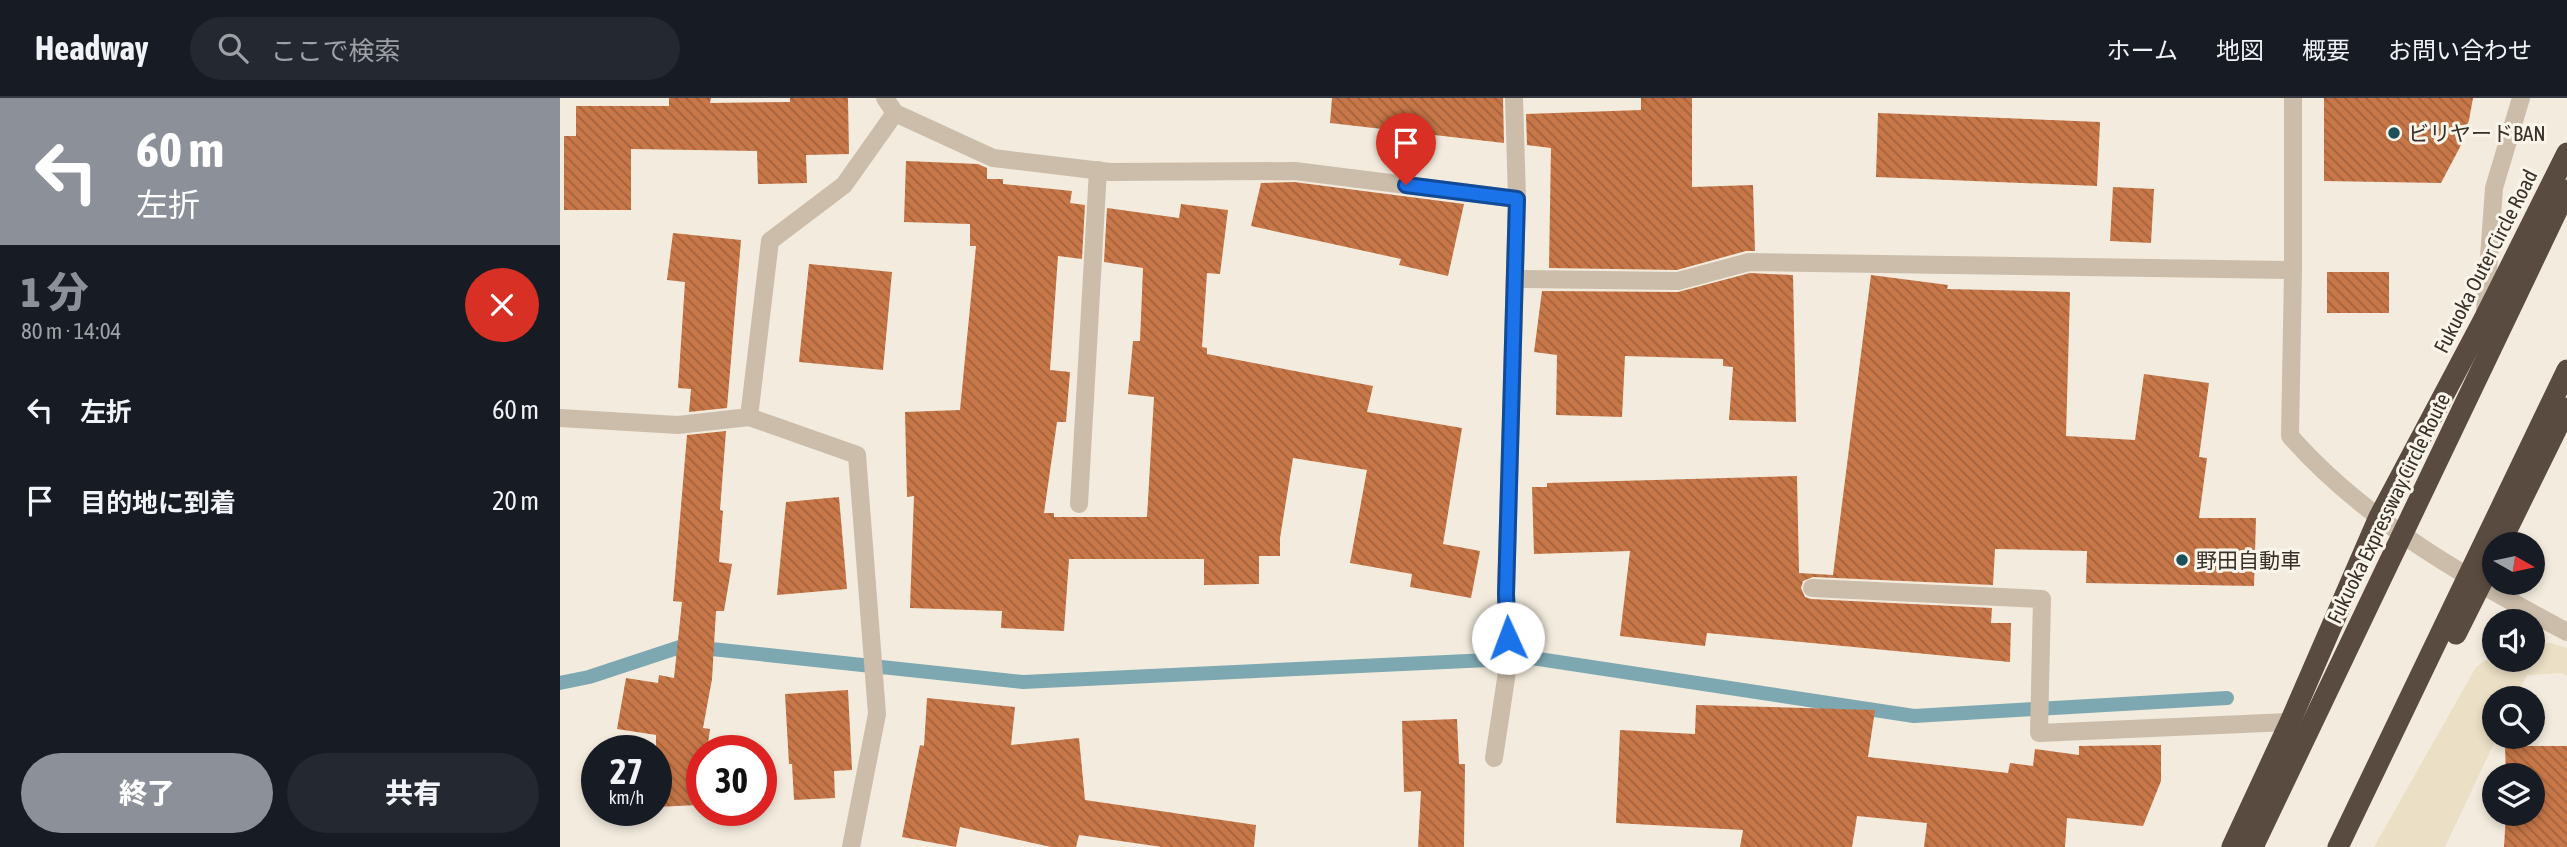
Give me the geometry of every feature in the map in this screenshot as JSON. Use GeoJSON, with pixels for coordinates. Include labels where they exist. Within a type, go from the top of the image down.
{"type":"FeatureCollection","features":[{"type":"Feature","properties":{"kind":"highway","name":"Fukuoka Outer Circle Road"},"geometry":{"type":"LineString","coordinates":[[2232,847],[2290,722],[2379,517],[2484,319],[2567,153]]}},
{"type":"Feature","properties":{"kind":"highway","name":"Fukuoka Expressway Circle Route"},"geometry":{"type":"LineString","coordinates":[[2253,847],[2567,190]]}},
{"type":"Feature","properties":{"kind":"highway"},"geometry":{"type":"LineString","coordinates":[[2338,847],[2567,370]]}},
{"type":"Feature","properties":{"kind":"highway"},"geometry":{"type":"LineString","coordinates":[[2506,532],[2567,408]]}},
{"type":"Feature","properties":{"kind":"highway"},"geometry":{"type":"LineString","coordinates":[[2351,847],[2482,581]]}},
{"type":"Feature","properties":{"kind":"street"},"geometry":{"type":"LineString","coordinates":[[1493,758],[1507,673],[1506,594],[1517,199],[1514,98]]}},
{"type":"Feature","properties":{"kind":"street"},"geometry":{"type":"LineString","coordinates":[[2293,98],[2290,436],[2316,466],[2379,517],[2480,585],[2567,632]]}},
{"type":"Feature","properties":{"kind":"street"},"geometry":{"type":"LineString","coordinates":[[2484,319],[2494,188],[2521,98]]}},
{"type":"Feature","properties":{"kind":"street"},"geometry":{"type":"LineString","coordinates":[[749,417],[770,242],[844,185],[890,106],[993,158],[1098,170],[1295,171],[1517,199]]}},
{"type":"Feature","properties":{"kind":"street"},"geometry":{"type":"LineString","coordinates":[[1079,504],[1098,170]]}},
{"type":"Feature","properties":{"kind":"street"},"geometry":{"type":"LineString","coordinates":[[1515,279],[1678,281],[1749,262],[2293,270]]}},
{"type":"Feature","properties":{"kind":"street"},"geometry":{"type":"LineString","coordinates":[[560,418],[678,425],[749,417],[857,455],[877,713],[852,847]]}},
{"type":"Feature","properties":{"kind":"street"},"geometry":{"type":"LineString","coordinates":[[1812,589],[2042,599],[2039,733],[2290,722]]}},
{"type":"Feature","properties":{"kind":"shaded area"},"geometry":{"type":"Polygon","coordinates":[[[2545,644],[2567,648],[2567,676],[2561,673],[2527,675],[2522,686],[2482,686],[2482,749],[2491,749],[2485,763],[2482,763],[2482,769],[2445,847],[2374,847],[2476,667],[2482,663],[2482,672],[2545,672],[2545,644]]]}},
{"type":"Feature","properties":{"kind":"building"},"geometry":{"type":"Polygon","coordinates":[[[669,98],[711,98],[710,103],[790,102],[790,98],[848,98],[849,154],[806,155],[807,183],[758,184],[757,151],[631,149],[631,210],[564,210],[564,136],[576,136],[576,106],[669,106],[669,98]]]}},
{"type":"Feature","properties":{"kind":"building"},"geometry":{"type":"Polygon","coordinates":[[[1332,98],[1503,98],[1504,143],[1330,123],[1332,98]]]}},
{"type":"Feature","properties":{"kind":"building"},"geometry":{"type":"Polygon","coordinates":[[[1641,98],[1692,98],[1692,187],[1753,185],[1755,251],[1746,251],[1677,270],[1549,268],[1551,148],[1527,145],[1526,114],[1641,110],[1641,98]]]}},
{"type":"Feature","properties":{"kind":"building","name":"ビリヤードBAN"},"geometry":{"type":"Polygon","coordinates":[[[2324,98],[2473,98],[2460,147],[2441,183],[2324,181],[2324,98]]]}},
{"type":"Feature","properties":{"kind":"building"},"geometry":{"type":"Polygon","coordinates":[[[1878,113],[2100,122],[2097,186],[1876,177],[1878,113]]]}},
{"type":"Feature","properties":{"kind":"building"},"geometry":{"type":"Polygon","coordinates":[[[906,161],[978,164],[987,168],[987,179],[1003,179],[1003,184],[1072,191],[1070,203],[1085,205],[1082,259],[1058,256],[1050,370],[1070,372],[1066,422],[1057,422],[1044,513],[1054,513],[1054,517],[1147,517],[1154,397],[1128,394],[1133,341],[1140,341],[1143,268],[1104,262],[1107,208],[1179,218],[1181,204],[1228,210],[1220,274],[1207,273],[1202,347],[1207,348],[1207,354],[1373,386],[1367,412],[1462,428],[1443,544],[1480,551],[1471,598],[1410,587],[1412,574],[1350,563],[1367,470],[1293,458],[1280,538],[1280,556],[1259,556],[1259,584],[1204,585],[1204,559],[1069,559],[1064,631],[1001,628],[1002,611],[910,608],[914,496],[907,497],[905,412],[960,410],[976,246],[970,246],[970,224],[904,222],[906,161]]]}},
{"type":"Feature","properties":{"kind":"building"},"geometry":{"type":"Polygon","coordinates":[[[1294,182],[1464,204],[1448,276],[1399,265],[1401,259],[1251,226],[1261,183],[1294,182]]]}},
{"type":"Feature","properties":{"kind":"building"},"geometry":{"type":"Polygon","coordinates":[[[2113,187],[2154,189],[2151,243],[2110,241],[2113,187]]]}},
{"type":"Feature","properties":{"kind":"building"},"geometry":{"type":"Polygon","coordinates":[[[673,233],[741,240],[727,408],[689,412],[691,389],[678,388],[685,282],[667,280],[673,233]]]}},
{"type":"Feature","properties":{"kind":"building"},"geometry":{"type":"Polygon","coordinates":[[[809,264],[892,272],[883,370],[799,362],[809,264]]]}},
{"type":"Feature","properties":{"kind":"building"},"geometry":{"type":"Polygon","coordinates":[[[2327,272],[2389,272],[2389,313],[2327,313],[2327,272]]]}},
{"type":"Feature","properties":{"kind":"building"},"geometry":{"type":"Polygon","coordinates":[[[1750,273],[1793,275],[1796,422],[1729,420],[1733,367],[1723,366],[1723,359],[1625,356],[1622,417],[1556,415],[1557,355],[1534,352],[1542,291],[1678,292],[1750,273]]]}},
{"type":"Feature","properties":{"kind":"building"},"geometry":{"type":"Polygon","coordinates":[[[1871,275],[1948,285],[1947,289],[2070,292],[2066,436],[2135,440],[2144,374],[2209,383],[2199,457],[2207,458],[2199,518],[2256,518],[2254,586],[2086,583],[2087,551],[1995,549],[1993,585],[1813,577],[1803,581],[1801,588],[1805,597],[1811,599],[1992,608],[1991,623],[2011,623],[2010,662],[1707,633],[1705,646],[1620,636],[1630,551],[1534,554],[1532,487],[1547,487],[1547,483],[1797,476],[1799,573],[1833,575],[1871,275]]]}},
{"type":"Feature","properties":{"kind":"building"},"geometry":{"type":"Polygon","coordinates":[[[726,431],[719,562],[732,564],[724,611],[716,611],[712,679],[703,728],[710,729],[709,735],[686,735],[686,806],[672,806],[672,735],[617,729],[626,678],[658,683],[659,675],[674,678],[682,602],[673,601],[687,435],[726,431]]]}},
{"type":"Feature","properties":{"kind":"building"},"geometry":{"type":"Polygon","coordinates":[[[839,497],[847,589],[777,595],[786,502],[839,497]]]}},
{"type":"Feature","properties":{"kind":"building"},"geometry":{"type":"Polygon","coordinates":[[[848,690],[852,770],[834,771],[835,798],[794,800],[785,694],[848,690]]]}},
{"type":"Feature","properties":{"kind":"building"},"geometry":{"type":"Polygon","coordinates":[[[927,698],[1015,707],[1011,745],[1079,738],[1085,800],[1256,825],[1254,847],[1162,847],[1079,835],[1076,847],[1051,847],[960,827],[956,847],[902,837],[920,745],[924,746],[927,698]]]}},
{"type":"Feature","properties":{"kind":"building"},"geometry":{"type":"Polygon","coordinates":[[[1696,705],[1875,710],[1868,757],[2008,773],[2010,763],[2033,766],[2035,749],[2079,755],[2079,746],[2161,745],[2161,781],[2143,826],[2067,818],[2065,847],[1924,847],[1927,823],[1857,816],[1852,847],[1740,847],[1743,830],[1616,823],[1620,730],[1695,734],[1696,705]]]}},
{"type":"Feature","properties":{"kind":"building"},"geometry":{"type":"Polygon","coordinates":[[[1457,719],[1459,764],[1465,764],[1464,847],[1418,847],[1421,791],[1404,792],[1402,721],[1457,719]]]}},
{"type":"Feature","properties":{"kind":"building"},"geometry":{"type":"Polygon","coordinates":[[[2567,746],[2567,847],[2504,847],[2505,826],[2545,826],[2545,763],[2506,763],[2505,749],[2567,746]]]}},
{"type":"Feature","properties":{"kind":"waterway"},"geometry":{"type":"LineString","coordinates":[[560,683],[589,677],[683,646],[1023,682],[1532,658],[1914,716],[2227,698]]}},
{"type":"Feature","properties":{"kind":"place","name":"ビリヤードBAN"},"geometry":{"type":"Point","coordinates":[2394,133]}},
{"type":"Feature","properties":{"kind":"place","name":"野田自動車"},"geometry":{"type":"Point","coordinates":[2182,560]}},
{"type":"Feature","properties":{"kind":"route"},"geometry":{"type":"LineString","coordinates":[[1406,185],[1517,199],[1506,594],[1508,638]]}}]}
